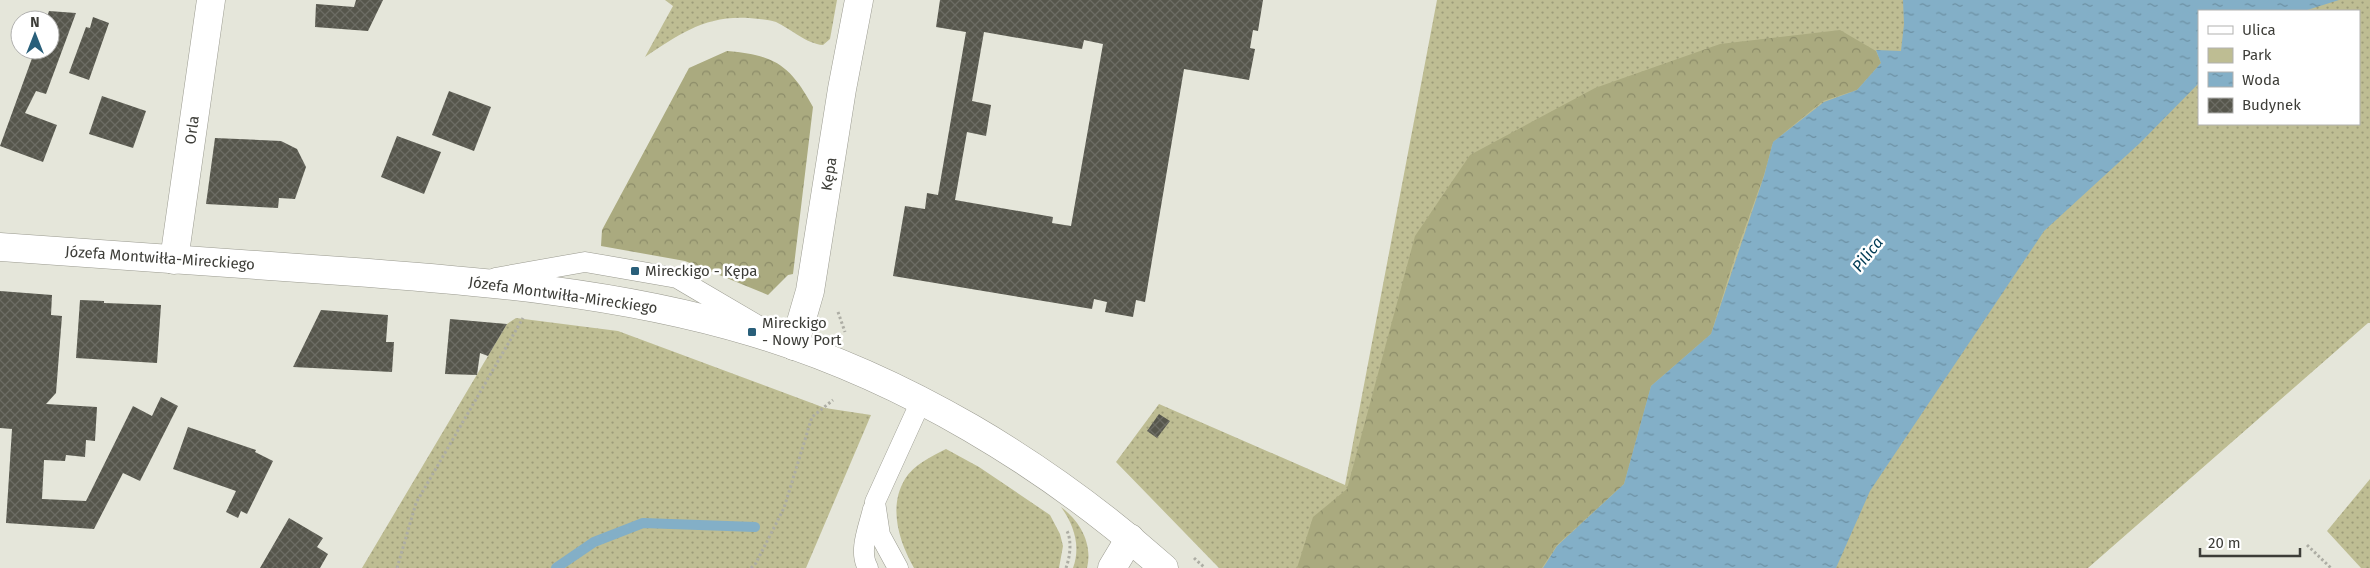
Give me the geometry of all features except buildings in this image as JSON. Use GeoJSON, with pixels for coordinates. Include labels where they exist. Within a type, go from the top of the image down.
{"type":"FeatureCollection","features":[{"type":"Feature","properties":{"kind":"main road","name":"Orla"},"geometry":{"type":"LineString","coordinates":[[174,260],[211,0]]}},
{"type":"Feature","properties":{"kind":"main road","name":"Kępa"},"geometry":{"type":"LineString","coordinates":[[794,346],[810,290],[842,88],[859,0]]}},
{"type":"Feature","properties":{"kind":"main road","name":"Józefa Montwiłła-Mireckiego"},"geometry":{"type":"LineString","coordinates":[[0,247],[480,281],[621,300],[709,320],[794,346],[858,371],[921,401],[1023,458],[1130,538],[1164,568]]}},
{"type":"Feature","properties":{"kind":"main road"},"geometry":{"type":"LineString","coordinates":[[1112,568],[1130,538]]}},
{"type":"Feature","properties":{"kind":"lane"},"geometry":{"type":"LineString","coordinates":[[856,568],[875,502],[921,401]]}},
{"type":"Feature","properties":{"kind":"lane"},"geometry":{"type":"LineString","coordinates":[[875,502],[880,535],[898,568]]}},
{"type":"Feature","properties":{"kind":"lane"},"geometry":{"type":"LineString","coordinates":[[865,541],[865,563],[868,568]]}},
{"type":"Feature","properties":{"kind":"path"},"geometry":{"type":"LineString","coordinates":[[397,568],[416,503],[528,311]]}},
{"type":"Feature","properties":{"kind":"path"},"geometry":{"type":"LineString","coordinates":[[752,568],[784,508],[812,417],[833,400]]}},
{"type":"Feature","properties":{"kind":"path"},"geometry":{"type":"LineString","coordinates":[[2307,545],[2331,568]]}},
{"type":"Feature","properties":{"kind":"green space"},"geometry":{"type":"Polygon","coordinates":[[[665,0],[837,0],[830,39],[823,45],[805,39],[776,22],[734,18],[706,23],[694,28],[645,57],[673,6],[665,0]]]}},
{"type":"Feature","properties":{"kind":"green space"},"geometry":{"type":"Polygon","coordinates":[[[1437,0],[2370,0],[2370,323],[2088,568],[1219,568],[1116,462],[1159,404],[1345,485],[1437,0]]]}},
{"type":"Feature","properties":{"kind":"green space"},"geometry":{"type":"Polygon","coordinates":[[[1840,30],[1876,51],[1881,63],[1857,90],[1823,101],[1773,142],[1764,175],[1737,250],[1711,334],[1651,386],[1624,484],[1557,545],[1542,568],[1297,568],[1313,517],[1347,489],[1415,236],[1470,155],[1595,88],[1720,44],[1840,30]]]}},
{"type":"Feature","properties":{"kind":"green space"},"geometry":{"type":"Polygon","coordinates":[[[727,51],[769,59],[779,65],[797,81],[813,107],[793,274],[788,275],[768,295],[685,261],[601,246],[602,230],[689,68],[727,51]]]}},
{"type":"Feature","properties":{"kind":"green space"},"geometry":{"type":"Polygon","coordinates":[[[516,318],[618,331],[825,408],[871,415],[806,568],[362,568],[507,324],[516,318]]]}},
{"type":"Feature","properties":{"kind":"green space"},"geometry":{"type":"Polygon","coordinates":[[[946,449],[979,467],[1050,515],[1060,534],[1063,546],[1059,568],[914,568],[900,536],[896,513],[897,501],[908,474],[923,461],[946,449]]]}},
{"type":"Feature","properties":{"kind":"green space"},"geometry":{"type":"Polygon","coordinates":[[[2370,479],[2370,568],[2361,568],[2327,531],[2370,479]]]}},
{"type":"Feature","properties":{"kind":"green space"},"geometry":{"type":"Polygon","coordinates":[[[1061,507],[1074,519],[1083,534],[1088,550],[1087,568],[1073,568],[1076,552],[1075,536],[1073,528],[1061,507]]]}},
{"type":"Feature","properties":{"kind":"water","name":"Pilica"},"geometry":{"type":"Polygon","coordinates":[[[1903,0],[2339,0],[2307,10],[2198,10],[2198,84],[2140,143],[2044,231],[1870,491],[1836,568],[1543,568],[1557,546],[1624,484],[1651,386],[1711,334],[1764,176],[1773,142],[1824,102],[1857,90],[1881,63],[1876,50],[1901,51],[1904,24],[1903,0]]]}},
{"type":"Feature","properties":{"kind":"waterway"},"geometry":{"type":"LineString","coordinates":[[556,568],[594,542],[643,523],[755,527]]}},
{"type":"Feature","properties":{"kind":"place","name":"Mireckigo - Kępa"},"geometry":{"type":"Point","coordinates":[635,271]}},
{"type":"Feature","properties":{"kind":"place","name":"Mireckigo - Nowy Port"},"geometry":{"type":"Point","coordinates":[752,332]}}]}
